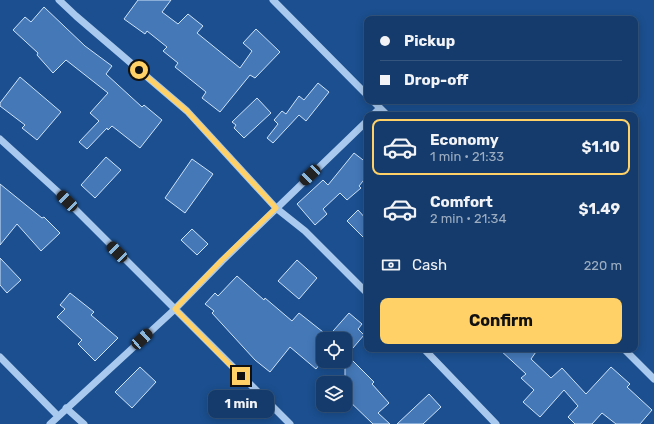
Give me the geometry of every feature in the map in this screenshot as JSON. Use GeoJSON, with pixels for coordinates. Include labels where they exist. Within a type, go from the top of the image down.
{"type":"FeatureCollection","features":[{"type":"Feature","properties":{"kind":"street"},"geometry":{"type":"LineString","coordinates":[[59,0],[187,111],[276,208],[305,232],[364,290]]}},
{"type":"Feature","properties":{"kind":"street"},"geometry":{"type":"LineString","coordinates":[[273,0],[364,92]]}},
{"type":"Feature","properties":{"kind":"street"},"geometry":{"type":"LineString","coordinates":[[376,104],[384,112]]}},
{"type":"Feature","properties":{"kind":"street"},"geometry":{"type":"LineString","coordinates":[[376,112],[380,108]]}},
{"type":"Feature","properties":{"kind":"street"},"geometry":{"type":"LineString","coordinates":[[50,424],[175,309],[222,260],[364,124]]}},
{"type":"Feature","properties":{"kind":"street"},"geometry":{"type":"LineString","coordinates":[[0,139],[57,191],[290,424]]}},
{"type":"Feature","properties":{"kind":"street"},"geometry":{"type":"LineString","coordinates":[[427,352],[496,424]]}},
{"type":"Feature","properties":{"kind":"street"},"geometry":{"type":"LineString","coordinates":[[627,352],[654,379]]}},
{"type":"Feature","properties":{"kind":"street"},"geometry":{"type":"LineString","coordinates":[[0,357],[58,416]]}},
{"type":"Feature","properties":{"kind":"street"},"geometry":{"type":"LineString","coordinates":[[66,408],[84,424]]}},
{"type":"Feature","properties":{"kind":"building"},"geometry":{"type":"Polygon","coordinates":[[[138,0],[171,0],[162,12],[178,24],[188,14],[203,26],[197,33],[240,68],[252,51],[243,43],[256,29],[280,52],[255,78],[250,75],[220,112],[202,98],[206,92],[175,67],[178,63],[163,51],[167,47],[147,31],[145,34],[124,19],[138,0]]]}},
{"type":"Feature","properties":{"kind":"building"},"geometry":{"type":"Polygon","coordinates":[[[44,7],[85,46],[112,66],[106,74],[142,107],[144,105],[162,120],[140,148],[112,126],[108,130],[107,128],[87,149],[79,142],[99,121],[90,113],[108,93],[66,60],[53,73],[37,55],[38,53],[13,30],[25,17],[31,22],[44,7]]]}},
{"type":"Feature","properties":{"kind":"building"},"geometry":{"type":"Polygon","coordinates":[[[20,77],[61,112],[37,140],[22,128],[25,125],[0,106],[0,103],[20,77]]]}},
{"type":"Feature","properties":{"kind":"building"},"geometry":{"type":"Polygon","coordinates":[[[318,83],[329,92],[306,121],[299,115],[273,143],[267,138],[278,124],[274,120],[282,111],[286,114],[299,96],[304,100],[318,83]]]}},
{"type":"Feature","properties":{"kind":"building"},"geometry":{"type":"Polygon","coordinates":[[[257,98],[271,113],[244,138],[234,128],[236,125],[232,122],[257,98]]]}},
{"type":"Feature","properties":{"kind":"building"},"geometry":{"type":"Polygon","coordinates":[[[354,153],[364,161],[364,180],[359,186],[361,188],[347,200],[340,193],[323,209],[327,214],[315,225],[297,204],[323,180],[328,185],[354,153]]]}},
{"type":"Feature","properties":{"kind":"building"},"geometry":{"type":"Polygon","coordinates":[[[106,157],[121,170],[95,198],[81,185],[106,157]]]}},
{"type":"Feature","properties":{"kind":"building"},"geometry":{"type":"Polygon","coordinates":[[[192,159],[213,174],[185,213],[165,198],[192,159]]]}},
{"type":"Feature","properties":{"kind":"building"},"geometry":{"type":"Polygon","coordinates":[[[0,184],[42,218],[44,217],[60,233],[41,251],[17,224],[0,245],[0,184]]]}},
{"type":"Feature","properties":{"kind":"building"},"geometry":{"type":"Polygon","coordinates":[[[358,210],[364,217],[364,238],[347,221],[358,210]]]}},
{"type":"Feature","properties":{"kind":"building"},"geometry":{"type":"Polygon","coordinates":[[[192,229],[208,244],[197,255],[181,240],[192,229]]]}},
{"type":"Feature","properties":{"kind":"building"},"geometry":{"type":"Polygon","coordinates":[[[0,258],[21,280],[7,293],[0,285],[0,258]]]}},
{"type":"Feature","properties":{"kind":"building"},"geometry":{"type":"Polygon","coordinates":[[[297,260],[317,278],[299,299],[278,281],[297,260]]]}},
{"type":"Feature","properties":{"kind":"building"},"geometry":{"type":"Polygon","coordinates":[[[237,276],[264,300],[265,298],[292,321],[299,313],[323,332],[316,332],[317,368],[316,369],[290,347],[270,372],[255,360],[212,313],[214,311],[205,304],[215,293],[218,296],[237,276]]]}},
{"type":"Feature","properties":{"kind":"building"},"geometry":{"type":"Polygon","coordinates":[[[70,293],[94,312],[91,315],[118,338],[95,361],[78,344],[82,340],[57,317],[65,309],[60,305],[70,293]]]}},
{"type":"Feature","properties":{"kind":"building"},"geometry":{"type":"Polygon","coordinates":[[[349,313],[362,324],[358,329],[364,335],[352,349],[352,332],[332,332],[349,313]]]}},
{"type":"Feature","properties":{"kind":"building"},"geometry":{"type":"Polygon","coordinates":[[[502,352],[536,352],[531,359],[551,378],[562,368],[586,394],[611,367],[630,384],[627,387],[652,410],[640,424],[616,424],[602,413],[592,424],[575,424],[568,417],[578,406],[564,390],[540,417],[523,402],[534,390],[521,378],[526,374],[502,352]]]}},
{"type":"Feature","properties":{"kind":"building"},"geometry":{"type":"Polygon","coordinates":[[[352,360],[374,382],[372,384],[389,403],[378,413],[390,424],[373,424],[352,404],[352,376],[345,376],[345,368],[352,368],[352,360]]]}},
{"type":"Feature","properties":{"kind":"building"},"geometry":{"type":"Polygon","coordinates":[[[140,367],[156,382],[132,408],[115,392],[140,367]]]}},
{"type":"Feature","properties":{"kind":"building"},"geometry":{"type":"Polygon","coordinates":[[[429,394],[441,407],[423,424],[397,424],[429,394]]]}},
{"type":"Feature","properties":{"kind":"route"},"geometry":{"type":"LineString","coordinates":[[139,70],[187,111],[276,208],[222,260],[175,309],[241,376]]}}]}
